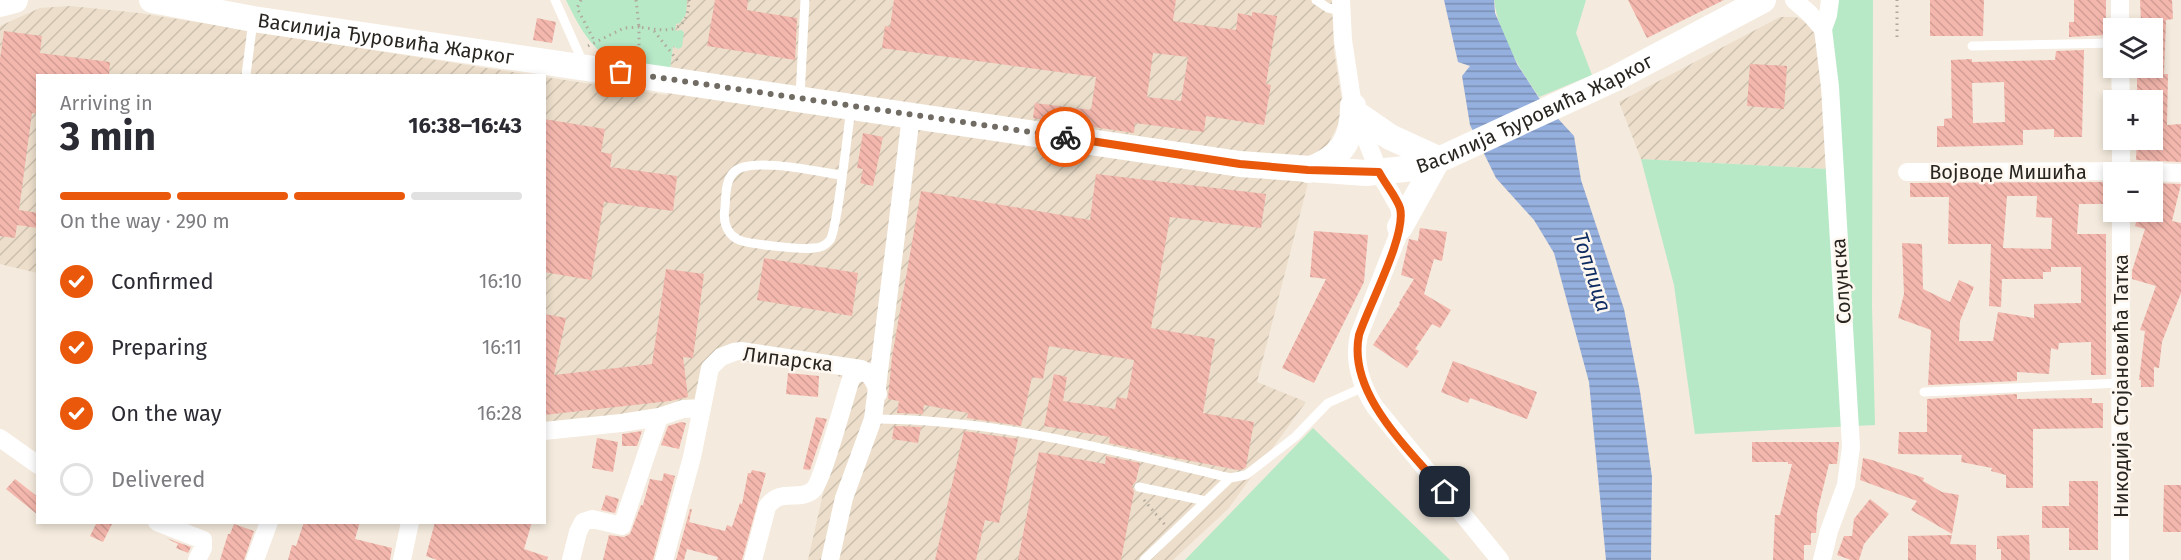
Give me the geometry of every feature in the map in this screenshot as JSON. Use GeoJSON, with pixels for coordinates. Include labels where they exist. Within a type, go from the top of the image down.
{"type":"FeatureCollection","features":[{"type":"Feature","properties":{"kind":"main road"},"geometry":{"type":"LineString","coordinates":[[0,4],[15,0]]}},
{"type":"Feature","properties":{"kind":"main road","name":"Василија Ђуровића Жарког"},"geometry":{"type":"LineString","coordinates":[[152,0],[253,19],[582,59],[639,75],[1240,164],[1308,170],[1379,172],[1414,168],[1442,158],[1616,78],[1763,0]]}},
{"type":"Feature","properties":{"kind":"main road"},"geometry":{"type":"LineString","coordinates":[[1308,170],[1333,158],[1345,145],[1352,129],[1355,111],[1390,137],[1442,158],[1400,227]]}},
{"type":"Feature","properties":{"kind":"street"},"geometry":{"type":"LineString","coordinates":[[1794,0],[1823,29]]}},
{"type":"Feature","properties":{"kind":"street","name":"Солунска"},"geometry":{"type":"LineString","coordinates":[[1822,560],[1828,531],[1846,485],[1851,447],[1830,87],[1823,29],[1830,0]]}},
{"type":"Feature","properties":{"kind":"street"},"geometry":{"type":"LineString","coordinates":[[2120,0],[2120,18]]}},
{"type":"Feature","properties":{"kind":"street"},"geometry":{"type":"LineString","coordinates":[[1341,6],[1343,40],[1355,111],[1379,172],[1399,207],[1400,227],[1359,335],[1356,356],[1364,387],[1384,419],[1500,560]]}},
{"type":"Feature","properties":{"kind":"street"},"geometry":{"type":"LineString","coordinates":[[830,560],[844,498],[873,419],[878,394],[911,116]]}},
{"type":"Feature","properties":{"kind":"street","name":"Војводе Мишића"},"geometry":{"type":"LineString","coordinates":[[1907,172],[2103,172]]}},
{"type":"Feature","properties":{"kind":"street","name":"Војводе Мишића"},"geometry":{"type":"LineString","coordinates":[[2163,173],[2181,173]]}},
{"type":"Feature","properties":{"kind":"street","name":"Никодија Стојановића Татка"},"geometry":{"type":"LineString","coordinates":[[2120,560],[2121,222]]}},
{"type":"Feature","properties":{"kind":"street","name":"Липарска"},"geometry":{"type":"LineString","coordinates":[[664,560],[692,457],[710,368],[721,357],[734,352],[753,353],[866,371]]}},
{"type":"Feature","properties":{"kind":"street"},"geometry":{"type":"LineString","coordinates":[[753,560],[767,507],[771,501],[779,496],[809,493],[814,490],[854,375],[866,371],[874,380],[878,394]]}},
{"type":"Feature","properties":{"kind":"street"},"geometry":{"type":"LineString","coordinates":[[546,431],[659,417],[683,409],[702,408]]}},
{"type":"Feature","properties":{"kind":"street"},"geometry":{"type":"LineString","coordinates":[[571,560],[583,522],[592,519],[622,526],[659,417]]}},
{"type":"Feature","properties":{"kind":"street"},"geometry":{"type":"LineString","coordinates":[[0,438],[36,464]]}},
{"type":"Feature","properties":{"kind":"street"},"geometry":{"type":"LineString","coordinates":[[162,524],[203,540],[203,548],[197,560]]}},
{"type":"Feature","properties":{"kind":"street"},"geometry":{"type":"LineString","coordinates":[[255,560],[268,524]]}},
{"type":"Feature","properties":{"kind":"street"},"geometry":{"type":"LineString","coordinates":[[402,560],[410,524]]}},
{"type":"Feature","properties":{"kind":"lane"},"geometry":{"type":"LineString","coordinates":[[555,0],[582,59]]}},
{"type":"Feature","properties":{"kind":"lane"},"geometry":{"type":"LineString","coordinates":[[800,99],[806,0]]}},
{"type":"Feature","properties":{"kind":"lane"},"geometry":{"type":"LineString","coordinates":[[1316,0],[1328,8],[1341,6]]}},
{"type":"Feature","properties":{"kind":"lane"},"geometry":{"type":"LineString","coordinates":[[246,74],[253,19]]}},
{"type":"Feature","properties":{"kind":"lane"},"geometry":{"type":"LineString","coordinates":[[1972,46],[2103,43]]}},
{"type":"Feature","properties":{"kind":"lane"},"geometry":{"type":"LineString","coordinates":[[842,175],[760,164],[745,166],[734,172],[728,182],[725,224],[733,236],[744,242],[804,248],[820,247],[826,244],[832,236],[842,175],[851,107]]}},
{"type":"Feature","properties":{"kind":"lane"},"geometry":{"type":"LineString","coordinates":[[1924,392],[2121,383]]}},
{"type":"Feature","properties":{"kind":"lane"},"geometry":{"type":"LineString","coordinates":[[873,419],[917,419],[1055,438],[1230,478],[1246,475],[1295,437],[1328,403],[1364,387]]}},
{"type":"Feature","properties":{"kind":"lane"},"geometry":{"type":"LineString","coordinates":[[1143,560],[1230,478]]}},
{"type":"Feature","properties":{"kind":"lane"},"geometry":{"type":"LineString","coordinates":[[1139,487],[1206,501]]}},
{"type":"Feature","properties":{"kind":"path"},"geometry":{"type":"LineString","coordinates":[[581,0],[577,8],[595,42]]}},
{"type":"Feature","properties":{"kind":"path"},"geometry":{"type":"LineString","coordinates":[[636,0],[639,27],[639,75]]}},
{"type":"Feature","properties":{"kind":"path"},"geometry":{"type":"LineString","coordinates":[[582,59],[595,42],[624,28],[639,27],[667,31],[678,27],[686,19],[689,0]]}},
{"type":"Feature","properties":{"kind":"path"},"geometry":{"type":"LineString","coordinates":[[1897,0],[1897,38]]}},
{"type":"Feature","properties":{"kind":"path"},"geometry":{"type":"LineString","coordinates":[[653,29],[675,54],[682,81]]}},
{"type":"Feature","properties":{"kind":"path"},"geometry":{"type":"LineString","coordinates":[[1139,487],[1143,499],[1172,533]]}},
{"type":"Feature","properties":{"kind":"shaded area"},"geometry":{"type":"Polygon","coordinates":[[[679,0],[1332,0],[1334,51],[1344,114],[1309,179],[1257,382],[1306,402],[1228,509],[1173,560],[808,560],[848,383],[824,366],[736,361],[708,364],[699,396],[680,417],[546,434],[546,77],[667,95],[679,0]]]}},
{"type":"Feature","properties":{"kind":"shaded area"},"geometry":{"type":"Polygon","coordinates":[[[70,6],[139,13],[525,74],[36,74],[36,273],[0,264],[0,26],[40,8],[70,6]]]}},
{"type":"Feature","properties":{"kind":"shaded area"},"geometry":{"type":"Polygon","coordinates":[[[1780,17],[1796,17],[1812,25],[1819,44],[1827,169],[1641,159],[1619,102],[1780,17]]]}},
{"type":"Feature","properties":{"kind":"green space"},"geometry":{"type":"Polygon","coordinates":[[[566,0],[687,0],[686,14],[680,23],[676,24],[675,31],[684,32],[682,47],[678,49],[673,46],[670,71],[631,65],[605,55],[585,35],[566,0]]]}},
{"type":"Feature","properties":{"kind":"green space"},"geometry":{"type":"Polygon","coordinates":[[[1494,0],[1586,0],[1576,33],[1592,75],[1539,97],[1505,39],[1494,0]]]}},
{"type":"Feature","properties":{"kind":"green space"},"geometry":{"type":"Polygon","coordinates":[[[1835,0],[1873,0],[1872,307],[1875,425],[1695,434],[1674,285],[1641,159],[1827,169],[1835,0]]]}},
{"type":"Feature","properties":{"kind":"green space"},"geometry":{"type":"Polygon","coordinates":[[[1313,428],[1450,560],[1185,560],[1313,428]]]}},
{"type":"Feature","properties":{"kind":"water","name":"Топлица"},"geometry":{"type":"Polygon","coordinates":[[[1444,0],[1494,0],[1495,13],[1517,64],[1539,98],[1574,136],[1581,180],[1624,309],[1640,391],[1652,477],[1651,560],[1606,560],[1589,382],[1554,253],[1534,220],[1496,178],[1470,125],[1462,76],[1470,66],[1458,62],[1444,0]]]}},
{"type":"Feature","properties":{"kind":"building"},"geometry":{"type":"Polygon","coordinates":[[[715,0],[748,0],[747,10],[797,18],[795,60],[707,46],[715,0]]]}},
{"type":"Feature","properties":{"kind":"building"},"geometry":{"type":"Polygon","coordinates":[[[894,0],[1176,0],[1173,21],[1236,30],[1238,13],[1252,16],[1252,12],[1277,16],[1266,84],[1271,85],[1264,125],[1206,116],[1204,132],[1135,123],[1134,133],[1033,118],[1035,103],[1091,110],[1096,77],[882,48],[885,26],[890,27],[894,0]],[[1153,53],[1147,97],[1181,101],[1188,57],[1153,53]]]}},
{"type":"Feature","properties":{"kind":"building"},"geometry":{"type":"Polygon","coordinates":[[[1628,0],[1724,0],[1647,38],[1628,0]]]}},
{"type":"Feature","properties":{"kind":"building"},"geometry":{"type":"Polygon","coordinates":[[[1930,0],[1984,0],[1983,36],[1930,36],[1930,0]]]}},
{"type":"Feature","properties":{"kind":"building"},"geometry":{"type":"Polygon","coordinates":[[[2074,0],[2106,0],[2103,35],[2069,37],[2069,22],[2074,22],[2074,0]]]}},
{"type":"Feature","properties":{"kind":"building"},"geometry":{"type":"Polygon","coordinates":[[[2140,0],[2172,0],[2173,19],[2166,20],[2164,74],[2168,74],[2167,125],[2181,124],[2181,162],[2136,160],[2136,150],[2163,150],[2163,90],[2137,90],[2137,78],[2163,78],[2163,18],[2141,18],[2140,0]]]}},
{"type":"Feature","properties":{"kind":"building"},"geometry":{"type":"Polygon","coordinates":[[[537,18],[556,22],[552,43],[533,40],[537,18]]]}},
{"type":"Feature","properties":{"kind":"building"},"geometry":{"type":"Polygon","coordinates":[[[4,31],[42,36],[40,53],[110,62],[109,74],[36,74],[36,114],[32,113],[19,210],[36,213],[36,228],[17,225],[15,238],[0,236],[0,59],[4,31]]]}},
{"type":"Feature","properties":{"kind":"building"},"geometry":{"type":"Polygon","coordinates":[[[2084,50],[2082,137],[2054,137],[2054,129],[2023,130],[2023,145],[1937,147],[1937,126],[1944,126],[1944,119],[1952,118],[1951,60],[1972,59],[1972,62],[2055,60],[2056,51],[2084,50]],[[2004,82],[1972,83],[1973,123],[2005,122],[2004,82]]]}},
{"type":"Feature","properties":{"kind":"building"},"geometry":{"type":"Polygon","coordinates":[[[1750,64],[1787,66],[1784,109],[1747,106],[1750,64]]]}},
{"type":"Feature","properties":{"kind":"building"},"geometry":{"type":"Polygon","coordinates":[[[546,119],[605,129],[601,152],[612,154],[610,167],[677,176],[673,211],[604,202],[591,280],[546,272],[546,119]]]}},
{"type":"Feature","properties":{"kind":"building"},"geometry":{"type":"Polygon","coordinates":[[[863,133],[883,137],[873,186],[860,183],[863,169],[857,168],[863,133]]]}},
{"type":"Feature","properties":{"kind":"building"},"geometry":{"type":"Polygon","coordinates":[[[1096,174],[1266,194],[1261,228],[1170,217],[1151,328],[1215,339],[1203,413],[1254,422],[1246,467],[1243,469],[1176,458],[1109,443],[1110,437],[1044,426],[1054,374],[1067,377],[1063,401],[1115,409],[1117,397],[1127,399],[1134,360],[1049,346],[1043,379],[1032,377],[1021,426],[967,418],[968,413],[924,405],[923,414],[897,413],[899,401],[888,399],[892,357],[921,191],[1090,220],[1096,174]]]}},
{"type":"Feature","properties":{"kind":"building"},"geometry":{"type":"Polygon","coordinates":[[[2103,182],[2103,204],[2079,204],[2077,234],[2106,234],[2106,375],[2091,375],[2091,342],[2059,343],[2058,350],[2051,348],[2049,374],[2017,372],[2017,381],[1928,385],[1931,330],[1898,318],[1904,294],[1902,243],[1922,244],[1923,289],[1950,302],[1959,280],[1974,287],[1960,321],[1959,341],[1993,341],[1998,312],[2034,318],[2034,304],[2081,303],[2081,267],[2051,267],[2051,272],[2043,272],[2043,279],[2002,279],[2001,307],[1989,306],[1991,244],[1948,244],[1949,197],[1910,197],[1910,183],[2103,182]],[[2007,196],[2003,248],[2051,249],[2052,218],[2036,217],[2037,196],[2007,196]]]}},
{"type":"Feature","properties":{"kind":"building"},"geometry":{"type":"Polygon","coordinates":[[[2163,183],[2181,184],[2172,221],[2181,223],[2181,293],[2162,342],[2159,368],[2154,367],[2154,387],[2141,387],[2141,380],[2139,380],[2145,331],[2140,330],[2156,286],[2132,279],[2132,271],[2145,229],[2135,226],[2136,222],[2163,222],[2163,183]]]}},
{"type":"Feature","properties":{"kind":"building"},"geometry":{"type":"Polygon","coordinates":[[[1420,228],[1447,232],[1442,261],[1434,259],[1424,294],[1451,310],[1440,328],[1432,324],[1415,349],[1419,351],[1407,368],[1373,345],[1414,279],[1401,275],[1409,239],[1418,241],[1420,228]]]}},
{"type":"Feature","properties":{"kind":"building"},"geometry":{"type":"Polygon","coordinates":[[[1314,231],[1368,235],[1364,282],[1314,383],[1282,368],[1326,279],[1310,277],[1314,231]]]}},
{"type":"Feature","properties":{"kind":"building"},"geometry":{"type":"Polygon","coordinates":[[[764,258],[858,273],[852,316],[757,300],[764,258]]]}},
{"type":"Feature","properties":{"kind":"building"},"geometry":{"type":"Polygon","coordinates":[[[666,269],[704,274],[693,358],[683,357],[688,397],[546,415],[546,314],[566,318],[554,375],[652,364],[666,269]]]}},
{"type":"Feature","properties":{"kind":"building"},"geometry":{"type":"Polygon","coordinates":[[[1453,361],[1537,392],[1527,419],[1470,398],[1468,403],[1441,392],[1453,361]]]}},
{"type":"Feature","properties":{"kind":"building"},"geometry":{"type":"Polygon","coordinates":[[[788,373],[819,376],[818,397],[786,394],[788,373]]]}},
{"type":"Feature","properties":{"kind":"building"},"geometry":{"type":"Polygon","coordinates":[[[2017,394],[2017,399],[2092,398],[2092,403],[2103,403],[2103,428],[2033,429],[2033,488],[2006,488],[2006,475],[1991,471],[1992,468],[1961,462],[1962,455],[1898,454],[1899,432],[1927,432],[1927,399],[2017,394]]]}},
{"type":"Feature","properties":{"kind":"building"},"geometry":{"type":"Polygon","coordinates":[[[816,417],[827,419],[810,470],[803,469],[816,417]]]}},
{"type":"Feature","properties":{"kind":"building"},"geometry":{"type":"Polygon","coordinates":[[[681,422],[686,423],[679,449],[661,445],[668,426],[681,422]]]}},
{"type":"Feature","properties":{"kind":"building"},"geometry":{"type":"Polygon","coordinates":[[[894,426],[921,427],[918,443],[892,439],[894,426]]]}},
{"type":"Feature","properties":{"kind":"building"},"geometry":{"type":"Polygon","coordinates":[[[642,431],[637,446],[622,446],[622,434],[642,431]]]}},
{"type":"Feature","properties":{"kind":"building"},"geometry":{"type":"Polygon","coordinates":[[[964,431],[1018,439],[999,523],[985,520],[976,560],[935,560],[964,431]]]}},
{"type":"Feature","properties":{"kind":"building"},"geometry":{"type":"Polygon","coordinates":[[[597,438],[618,442],[613,472],[592,468],[597,438]]]}},
{"type":"Feature","properties":{"kind":"building"},"geometry":{"type":"Polygon","coordinates":[[[1752,442],[1839,442],[1837,464],[1829,464],[1817,513],[1816,533],[1811,533],[1811,545],[1804,545],[1804,560],[1773,560],[1775,515],[1780,515],[1792,464],[1752,462],[1752,442]]]}},
{"type":"Feature","properties":{"kind":"building"},"geometry":{"type":"Polygon","coordinates":[[[1039,452],[1105,464],[1106,456],[1140,463],[1136,481],[1132,486],[1134,492],[1121,560],[1018,560],[1039,452]]]}},
{"type":"Feature","properties":{"kind":"building"},"geometry":{"type":"Polygon","coordinates":[[[1863,458],[1924,478],[1923,481],[1942,492],[1959,495],[1952,534],[1911,510],[1917,501],[1860,480],[1863,458]]]}},
{"type":"Feature","properties":{"kind":"building"},"geometry":{"type":"Polygon","coordinates":[[[752,470],[766,473],[742,560],[717,560],[718,557],[687,549],[684,560],[676,560],[690,509],[692,509],[689,522],[725,531],[727,525],[732,527],[740,503],[742,504],[748,473],[752,470]]]}},
{"type":"Feature","properties":{"kind":"building"},"geometry":{"type":"Polygon","coordinates":[[[664,473],[675,476],[653,560],[603,560],[609,535],[624,537],[630,534],[641,505],[643,505],[650,479],[662,481],[664,473]]]}},
{"type":"Feature","properties":{"kind":"building"},"geometry":{"type":"Polygon","coordinates":[[[15,479],[36,495],[36,513],[6,489],[15,479]]]}},
{"type":"Feature","properties":{"kind":"building"},"geometry":{"type":"Polygon","coordinates":[[[2069,481],[2098,481],[2098,550],[2069,550],[2069,528],[2042,528],[2042,506],[2069,506],[2069,481]]]}},
{"type":"Feature","properties":{"kind":"building"},"geometry":{"type":"Polygon","coordinates":[[[2164,485],[2181,485],[2181,532],[2163,532],[2164,485]]]}},
{"type":"Feature","properties":{"kind":"building"},"geometry":{"type":"Polygon","coordinates":[[[606,495],[619,499],[615,513],[601,510],[606,495]]]}},
{"type":"Feature","properties":{"kind":"building"},"geometry":{"type":"Polygon","coordinates":[[[1870,499],[1889,514],[1864,544],[1859,560],[1837,555],[1844,536],[1852,536],[1854,519],[1870,499]]]}},
{"type":"Feature","properties":{"kind":"building"},"geometry":{"type":"Polygon","coordinates":[[[96,524],[112,524],[103,542],[90,536],[96,524]]]}},
{"type":"Feature","properties":{"kind":"building"},"geometry":{"type":"Polygon","coordinates":[[[234,524],[254,531],[244,560],[220,560],[228,534],[234,524]]]}},
{"type":"Feature","properties":{"kind":"building"},"geometry":{"type":"Polygon","coordinates":[[[303,524],[359,524],[355,539],[392,548],[390,560],[288,560],[292,545],[296,546],[303,524]]]}},
{"type":"Feature","properties":{"kind":"building"},"geometry":{"type":"Polygon","coordinates":[[[434,524],[531,524],[524,549],[548,557],[547,560],[437,560],[426,556],[434,524]]]}},
{"type":"Feature","properties":{"kind":"building"},"geometry":{"type":"Polygon","coordinates":[[[1952,535],[1950,544],[1976,545],[1976,560],[1908,560],[1908,536],[1952,535]]]}},
{"type":"Feature","properties":{"kind":"building"},"geometry":{"type":"Polygon","coordinates":[[[2029,535],[2030,560],[2001,560],[2001,549],[1997,549],[1997,536],[2029,535]]]}},
{"type":"Feature","properties":{"kind":"building"},"geometry":{"type":"Polygon","coordinates":[[[166,538],[191,547],[188,553],[176,548],[178,544],[166,538]]]}},
{"type":"Feature","properties":{"kind":"way so far"},"geometry":{"type":"LineString","coordinates":[[621,72],[1065,137]]}},
{"type":"Feature","properties":{"kind":"route"},"geometry":{"type":"LineString","coordinates":[[1065,137],[1240,164],[1308,170],[1379,172],[1399,207],[1401,218],[1397,238],[1359,335],[1356,347],[1358,367],[1364,387],[1375,407],[1445,492]]}}]}
